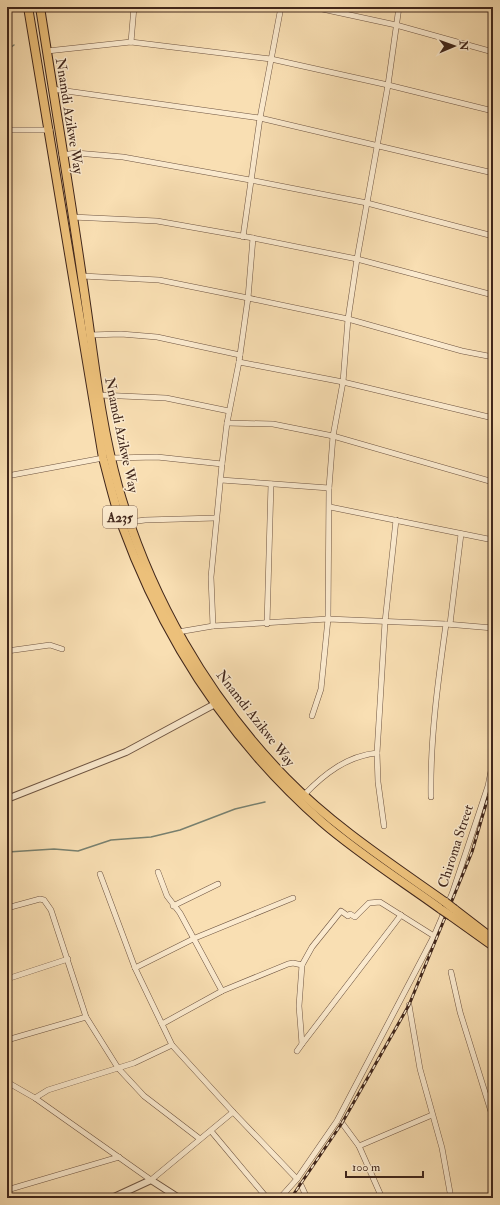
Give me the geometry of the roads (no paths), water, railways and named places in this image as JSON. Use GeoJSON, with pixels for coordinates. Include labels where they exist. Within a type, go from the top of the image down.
{"type":"FeatureCollection","features":[{"type":"Feature","properties":{"kind":"highway","name":"Nnamdi Azikwe Way"},"geometry":{"type":"LineString","coordinates":[[28,7],[107,458],[121,523],[149,592],[181,653],[215,704],[250,749],[306,807],[352,846],[443,906]]}},
{"type":"Feature","properties":{"kind":"highway","name":"Nnamdi Azikwe Way"},"geometry":{"type":"LineString","coordinates":[[40,7],[82,276],[107,458],[147,568],[178,632],[213,689],[242,727],[271,761],[304,795],[358,840],[452,913],[493,939]]}},
{"type":"Feature","properties":{"kind":"highway","name":"A235"},"geometry":{"type":"LineString","coordinates":[[452,913],[493,946]]}},
{"type":"Feature","properties":{"kind":"street"},"geometry":{"type":"LineString","coordinates":[[131,42],[134,7]]}},
{"type":"Feature","properties":{"kind":"street"},"geometry":{"type":"LineString","coordinates":[[243,237],[260,118],[281,7]]}},
{"type":"Feature","properties":{"kind":"street"},"geometry":{"type":"LineString","coordinates":[[313,7],[396,25],[493,52]]}},
{"type":"Feature","properties":{"kind":"street"},"geometry":{"type":"LineString","coordinates":[[312,716],[321,689],[328,619],[329,488],[333,436],[343,382],[348,319],[357,259],[388,85],[399,7]]}},
{"type":"Feature","properties":{"kind":"street"},"geometry":{"type":"LineString","coordinates":[[47,51],[131,42],[271,59],[388,85],[493,111]]}},
{"type":"Feature","properties":{"kind":"street"},"geometry":{"type":"LineString","coordinates":[[52,89],[260,118],[378,144],[493,173]]}},
{"type":"Feature","properties":{"kind":"street"},"geometry":{"type":"LineString","coordinates":[[7,130],[50,130]]}},
{"type":"Feature","properties":{"kind":"street"},"geometry":{"type":"LineString","coordinates":[[62,155],[76,153],[123,157],[250,180],[367,203],[493,236]]}},
{"type":"Feature","properties":{"kind":"street"},"geometry":{"type":"LineString","coordinates":[[72,218],[157,221],[253,238],[357,259],[493,295]]}},
{"type":"Feature","properties":{"kind":"street"},"geometry":{"type":"LineString","coordinates":[[213,626],[211,577],[216,518],[227,423],[239,362],[248,298],[253,238]]}},
{"type":"Feature","properties":{"kind":"street"},"geometry":{"type":"LineString","coordinates":[[82,276],[159,280],[348,319],[462,352],[493,357]]}},
{"type":"Feature","properties":{"kind":"street"},"geometry":{"type":"LineString","coordinates":[[90,335],[121,334],[157,337],[240,355]]}},
{"type":"Feature","properties":{"kind":"street"},"geometry":{"type":"LineString","coordinates":[[239,362],[343,382],[493,418]]}},
{"type":"Feature","properties":{"kind":"street"},"geometry":{"type":"LineString","coordinates":[[99,395],[166,398],[229,411]]}},
{"type":"Feature","properties":{"kind":"street"},"geometry":{"type":"LineString","coordinates":[[227,423],[272,424],[333,436],[493,482]]}},
{"type":"Feature","properties":{"kind":"street"},"geometry":{"type":"LineString","coordinates":[[7,476],[107,458],[157,457],[222,464]]}},
{"type":"Feature","properties":{"kind":"street"},"geometry":{"type":"LineString","coordinates":[[221,480],[329,488]]}},
{"type":"Feature","properties":{"kind":"street"},"geometry":{"type":"LineString","coordinates":[[267,624],[271,484]]}},
{"type":"Feature","properties":{"kind":"street"},"geometry":{"type":"LineString","coordinates":[[330,507],[493,540]]}},
{"type":"Feature","properties":{"kind":"street"},"geometry":{"type":"LineString","coordinates":[[130,522],[144,520],[216,518]]}},
{"type":"Feature","properties":{"kind":"street"},"geometry":{"type":"LineString","coordinates":[[384,826],[378,782],[377,753],[385,622],[396,520]]}},
{"type":"Feature","properties":{"kind":"street"},"geometry":{"type":"LineString","coordinates":[[431,797],[430,770],[436,697],[461,534]]}},
{"type":"Feature","properties":{"kind":"street"},"geometry":{"type":"LineString","coordinates":[[178,632],[213,626],[267,624],[328,619],[448,624],[493,628]]}},
{"type":"Feature","properties":{"kind":"street"},"geometry":{"type":"LineString","coordinates":[[7,651],[50,645],[62,649]]}},
{"type":"Feature","properties":{"kind":"street"},"geometry":{"type":"LineString","coordinates":[[7,799],[126,752],[215,704]]}},
{"type":"Feature","properties":{"kind":"street"},"geometry":{"type":"LineString","coordinates":[[304,795],[314,784],[335,768],[361,756],[377,753]]}},
{"type":"Feature","properties":{"kind":"street","name":"Chiroma Street"},"geometry":{"type":"LineString","coordinates":[[280,1198],[297,1179],[336,1121],[434,936],[452,894],[488,786],[493,761]]}},
{"type":"Feature","properties":{"kind":"street"},"geometry":{"type":"LineString","coordinates":[[158,872],[167,896],[173,906],[180,913],[222,991]]}},
{"type":"Feature","properties":{"kind":"street"},"geometry":{"type":"LineString","coordinates":[[100,874],[135,968],[172,1045],[297,1179]]}},
{"type":"Feature","properties":{"kind":"street"},"geometry":{"type":"LineString","coordinates":[[173,906],[218,884]]}},
{"type":"Feature","properties":{"kind":"street"},"geometry":{"type":"LineString","coordinates":[[7,908],[32,899],[40,898],[44,900],[51,910],[86,1017],[118,1068],[144,1096],[200,1140]]}},
{"type":"Feature","properties":{"kind":"street"},"geometry":{"type":"LineString","coordinates":[[135,968],[194,938],[293,898]]}},
{"type":"Feature","properties":{"kind":"street"},"geometry":{"type":"LineString","coordinates":[[302,1044],[299,1006],[302,964],[312,947],[341,911],[348,916],[350,914],[355,917],[369,903],[380,902],[434,936]]}},
{"type":"Feature","properties":{"kind":"street"},"geometry":{"type":"LineString","coordinates":[[297,1051],[401,915]]}},
{"type":"Feature","properties":{"kind":"street"},"geometry":{"type":"LineString","coordinates":[[7,979],[68,959]]}},
{"type":"Feature","properties":{"kind":"street"},"geometry":{"type":"LineString","coordinates":[[162,1024],[222,991],[293,962],[302,964]]}},
{"type":"Feature","properties":{"kind":"street"},"geometry":{"type":"LineString","coordinates":[[451,972],[460,1012],[493,1118]]}},
{"type":"Feature","properties":{"kind":"street"},"geometry":{"type":"LineString","coordinates":[[409,1005],[420,1069],[442,1148],[451,1198]]}},
{"type":"Feature","properties":{"kind":"street"},"geometry":{"type":"LineString","coordinates":[[7,1040],[86,1017]]}},
{"type":"Feature","properties":{"kind":"street"},"geometry":{"type":"LineString","coordinates":[[35,1098],[48,1090],[134,1063],[172,1045]]}},
{"type":"Feature","properties":{"kind":"street"},"geometry":{"type":"LineString","coordinates":[[7,1082],[35,1098],[179,1198]]}},
{"type":"Feature","properties":{"kind":"street"},"geometry":{"type":"LineString","coordinates":[[115,1197],[152,1180],[233,1112]]}},
{"type":"Feature","properties":{"kind":"street"},"geometry":{"type":"LineString","coordinates":[[359,1146],[432,1115]]}},
{"type":"Feature","properties":{"kind":"street"},"geometry":{"type":"LineString","coordinates":[[342,1123],[359,1146],[382,1198]]}},
{"type":"Feature","properties":{"kind":"street"},"geometry":{"type":"LineString","coordinates":[[211,1131],[267,1198]]}},
{"type":"Feature","properties":{"kind":"street"},"geometry":{"type":"LineString","coordinates":[[7,1190],[119,1157]]}},
{"type":"Feature","properties":{"kind":"street"},"geometry":{"type":"LineString","coordinates":[[301,1184],[307,1198]]}},
{"type":"Feature","properties":{"kind":"waterway"},"geometry":{"type":"LineString","coordinates":[[7,50],[14,45]]}},
{"type":"Feature","properties":{"kind":"waterway"},"geometry":{"type":"LineString","coordinates":[[7,854],[8,852],[54,849],[78,851],[111,840],[151,837],[180,830],[235,809],[265,802]]}},
{"type":"Feature","properties":{"kind":"railway"},"geometry":{"type":"LineString","coordinates":[[291,1198],[342,1123],[409,1005],[472,852],[493,780]]}}]}
